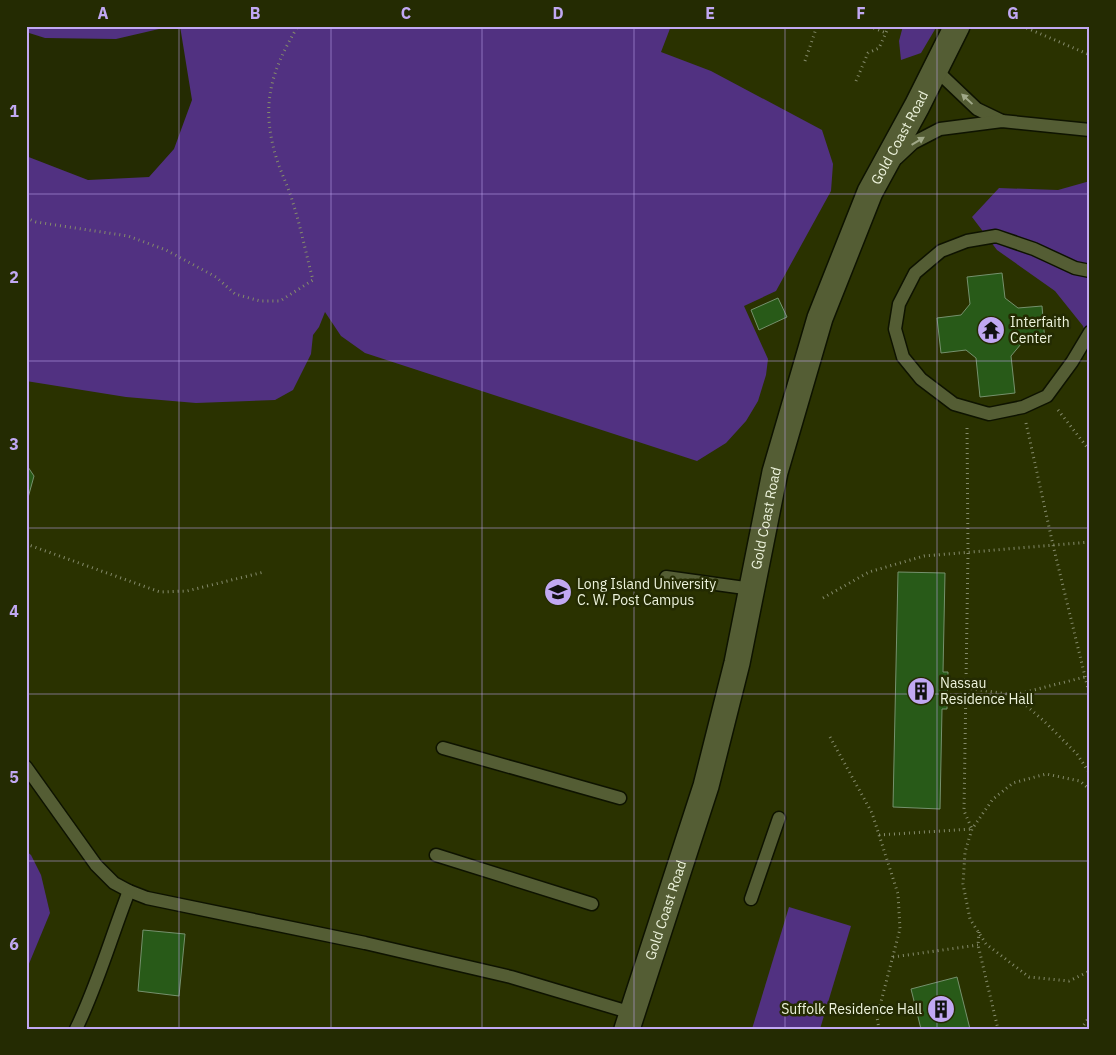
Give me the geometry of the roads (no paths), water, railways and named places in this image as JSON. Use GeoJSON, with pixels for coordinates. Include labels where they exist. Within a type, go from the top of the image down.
{"type":"FeatureCollection","features":[{"type":"Feature","properties":{"kind":"street","name":"Gold Coast Road"},"geometry":{"type":"LineString","coordinates":[[630,1021],[706,786],[737,663],[775,472],[820,318],[870,192],[936,70],[956,26]]}},
{"type":"Feature","properties":{"kind":"lane"},"geometry":{"type":"LineString","coordinates":[[936,70],[978,109],[1002,122]]}},
{"type":"Feature","properties":{"kind":"lane"},"geometry":{"type":"LineString","coordinates":[[881,173],[913,143],[940,129],[1002,122],[1090,130]]}},
{"type":"Feature","properties":{"kind":"lane"},"geometry":{"type":"LineString","coordinates":[[1090,271],[1075,268],[1034,249],[996,236],[967,241],[941,251],[915,273],[899,304],[895,329],[903,357],[920,379],[954,404],[989,414],[1022,407],[1047,396],[1072,362],[1090,332]]}},
{"type":"Feature","properties":{"kind":"lane"},"geometry":{"type":"LineString","coordinates":[[666,578],[752,589]]}},
{"type":"Feature","properties":{"kind":"lane"},"geometry":{"type":"LineString","coordinates":[[443,748],[620,798]]}},
{"type":"Feature","properties":{"kind":"lane"},"geometry":{"type":"LineString","coordinates":[[26,767],[96,865],[114,883],[129,891],[147,898],[366,943],[511,977],[630,1021]]}},
{"type":"Feature","properties":{"kind":"lane"},"geometry":{"type":"LineString","coordinates":[[26,782],[45,793]]}},
{"type":"Feature","properties":{"kind":"lane"},"geometry":{"type":"LineString","coordinates":[[751,899],[779,818]]}},
{"type":"Feature","properties":{"kind":"lane"},"geometry":{"type":"LineString","coordinates":[[436,854],[592,904]]}},
{"type":"Feature","properties":{"kind":"lane"},"geometry":{"type":"LineString","coordinates":[[76,1029],[92,996],[112,934],[129,891]]}},
{"type":"Feature","properties":{"kind":"place","name":"Interfaith Center"},"geometry":{"type":"Point","coordinates":[991,330]}},
{"type":"Feature","properties":{"kind":"place","name":"Long Island University C. W. Post Campus"},"geometry":{"type":"Point","coordinates":[558,592]}},
{"type":"Feature","properties":{"kind":"place","name":"Nassau Residence Hall"},"geometry":{"type":"Point","coordinates":[921,691]}},
{"type":"Feature","properties":{"kind":"place","name":"Suffolk Residence Hall"},"geometry":{"type":"Point","coordinates":[941,1009]}}]}
